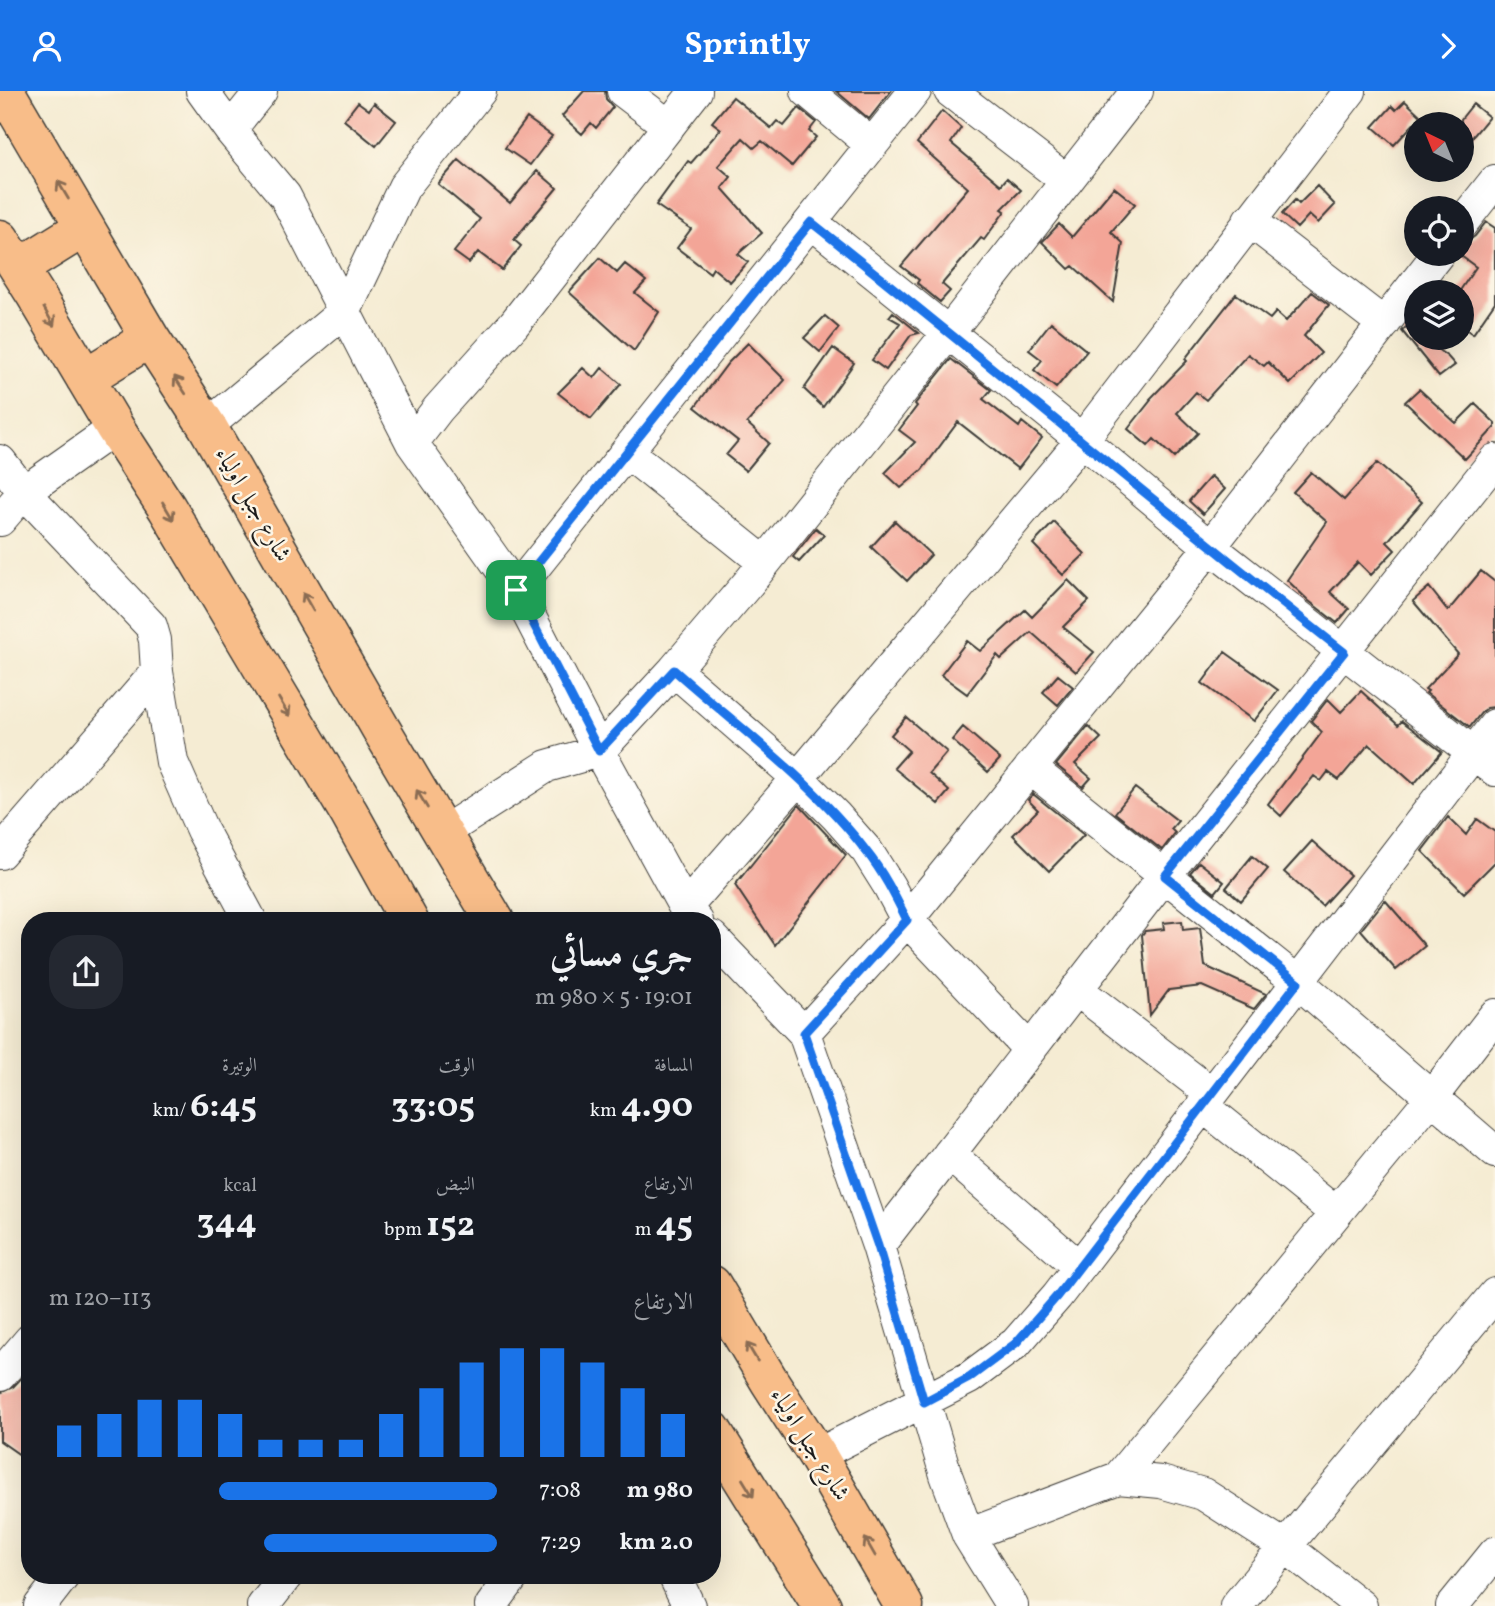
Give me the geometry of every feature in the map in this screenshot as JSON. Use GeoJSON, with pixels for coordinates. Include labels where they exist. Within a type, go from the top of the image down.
{"type":"FeatureCollection","features":[{"type":"Feature","properties":{"kind":"highway","name":"شارع جبل اولياء"},"geometry":{"type":"LineString","coordinates":[[5,91],[150,338],[207,426],[490,912]]}},
{"type":"Feature","properties":{"kind":"highway"},"geometry":{"type":"LineString","coordinates":[[85,227],[9,253],[167,508],[349,813],[404,912]]}},
{"type":"Feature","properties":{"kind":"highway"},"geometry":{"type":"LineString","coordinates":[[85,379],[150,338]]}},
{"type":"Feature","properties":{"kind":"highway","name":"شارع جبل اولياء"},"geometry":{"type":"LineString","coordinates":[[721,1300],[817,1455],[904,1606]]}},
{"type":"Feature","properties":{"kind":"highway"},"geometry":{"type":"LineString","coordinates":[[721,1444],[822,1606]]}},
{"type":"Feature","properties":{"kind":"street"},"geometry":{"type":"LineString","coordinates":[[202,91],[230,130],[285,196],[412,443],[516,590],[599,751],[690,912]]}},
{"type":"Feature","properties":{"kind":"street"},"geometry":{"type":"LineString","coordinates":[[230,130],[261,91]]}},
{"type":"Feature","properties":{"kind":"street"},"geometry":{"type":"LineString","coordinates":[[207,426],[345,311],[404,187],[480,91]]}},
{"type":"Feature","properties":{"kind":"street"},"geometry":{"type":"LineString","coordinates":[[623,91],[669,127]]}},
{"type":"Feature","properties":{"kind":"street"},"geometry":{"type":"LineString","coordinates":[[412,443],[438,409],[514,324],[696,91]]}},
{"type":"Feature","properties":{"kind":"street"},"geometry":{"type":"LineString","coordinates":[[807,91],[872,145]]}},
{"type":"Feature","properties":{"kind":"street"},"geometry":{"type":"LineString","coordinates":[[516,590],[915,91]]}},
{"type":"Feature","properties":{"kind":"street"},"geometry":{"type":"LineString","coordinates":[[950,91],[1067,181]]}},
{"type":"Feature","properties":{"kind":"street"},"geometry":{"type":"LineString","coordinates":[[442,833],[547,766],[599,751],[674,670],[764,562],[949,332],[1137,91]]}},
{"type":"Feature","properties":{"kind":"street"},"geometry":{"type":"LineString","coordinates":[[693,912],[798,778],[1082,440],[1349,91]]}},
{"type":"Feature","properties":{"kind":"street"},"geometry":{"type":"LineString","coordinates":[[1474,211],[1491,194]]}},
{"type":"Feature","properties":{"kind":"street"},"geometry":{"type":"LineString","coordinates":[[1249,220],[1384,324]]}},
{"type":"Feature","properties":{"kind":"street"},"geometry":{"type":"LineString","coordinates":[[811,222],[1082,440],[1210,547],[1484,761]]}},
{"type":"Feature","properties":{"kind":"street"},"geometry":{"type":"LineString","coordinates":[[804,1033],[907,920],[1210,547],[1429,266]]}},
{"type":"Feature","properties":{"kind":"street"},"geometry":{"type":"LineString","coordinates":[[0,520],[24,492],[115,428]]}},
{"type":"Feature","properties":{"kind":"street"},"geometry":{"type":"LineString","coordinates":[[628,453],[764,562]]}},
{"type":"Feature","properties":{"kind":"street"},"geometry":{"type":"LineString","coordinates":[[878,1246],[1076,989],[1495,460]]}},
{"type":"Feature","properties":{"kind":"street"},"geometry":{"type":"LineString","coordinates":[[0,461],[24,492],[151,626],[172,762],[202,830],[246,912]]}},
{"type":"Feature","properties":{"kind":"street"},"geometry":{"type":"LineString","coordinates":[[674,670],[798,778],[836,816],[867,851],[907,920],[1029,1049]]}},
{"type":"Feature","properties":{"kind":"street"},"geometry":{"type":"LineString","coordinates":[[0,853],[157,672]]}},
{"type":"Feature","properties":{"kind":"street"},"geometry":{"type":"LineString","coordinates":[[817,1455],[969,1378],[1016,1343],[1079,1267],[1298,982],[1484,761],[1495,725]]}},
{"type":"Feature","properties":{"kind":"street"},"geometry":{"type":"LineString","coordinates":[[1030,768],[1298,982],[1495,1152]]}},
{"type":"Feature","properties":{"kind":"street"},"geometry":{"type":"LineString","coordinates":[[721,946],[804,1033],[878,1246],[946,1475],[968,1535],[1013,1606]]}},
{"type":"Feature","properties":{"kind":"street"},"geometry":{"type":"LineString","coordinates":[[1076,989],[1336,1213]]}},
{"type":"Feature","properties":{"kind":"street"},"geometry":{"type":"LineString","coordinates":[[1118,1478],[1431,1098],[1495,1015]]}},
{"type":"Feature","properties":{"kind":"street"},"geometry":{"type":"LineString","coordinates":[[949,1154],[1079,1267]]}},
{"type":"Feature","properties":{"kind":"street"},"geometry":{"type":"LineString","coordinates":[[1236,1606],[1495,1294]]}},
{"type":"Feature","properties":{"kind":"street"},"geometry":{"type":"LineString","coordinates":[[0,1375],[21,1350]]}},
{"type":"Feature","properties":{"kind":"street"},"geometry":{"type":"LineString","coordinates":[[968,1535],[1118,1478],[1161,1482],[1203,1493],[1286,1547],[1361,1606]]}},
{"type":"Feature","properties":{"kind":"street"},"geometry":{"type":"LineString","coordinates":[[1452,1606],[1495,1553]]}},
{"type":"Feature","properties":{"kind":"street"},"geometry":{"type":"LineString","coordinates":[[40,1606],[57,1584]]}},
{"type":"Feature","properties":{"kind":"street"},"geometry":{"type":"LineString","coordinates":[[263,1606],[280,1584]]}},
{"type":"Feature","properties":{"kind":"street"},"geometry":{"type":"LineString","coordinates":[[491,1606],[507,1584]]}},
{"type":"Feature","properties":{"kind":"street"},"geometry":{"type":"LineString","coordinates":[[678,1584],[689,1606]]}},
{"type":"Feature","properties":{"kind":"building"},"geometry":{"type":"Polygon","coordinates":[[[584,91],[605,91],[606,99],[613,107],[596,128],[591,123],[582,134],[562,116],[584,91]]]}},
{"type":"Feature","properties":{"kind":"building"},"geometry":{"type":"Polygon","coordinates":[[[836,91],[891,91],[869,119],[836,91]]]}},
{"type":"Feature","properties":{"kind":"building"},"geometry":{"type":"Polygon","coordinates":[[[733,97],[771,128],[777,121],[784,126],[799,108],[816,122],[809,131],[816,137],[792,166],[762,141],[754,148],[743,138],[718,166],[731,177],[722,188],[762,233],[738,254],[748,262],[730,282],[713,268],[710,273],[677,248],[691,229],[656,205],[688,161],[691,163],[721,129],[712,122],[733,97]]]}},
{"type":"Feature","properties":{"kind":"building"},"geometry":{"type":"Polygon","coordinates":[[[1405,101],[1417,112],[1404,112],[1404,134],[1394,145],[1373,127],[1392,106],[1396,110],[1405,101]]]}},
{"type":"Feature","properties":{"kind":"building"},"geometry":{"type":"Polygon","coordinates":[[[358,102],[369,110],[374,103],[396,121],[376,146],[344,120],[358,102]]]}},
{"type":"Feature","properties":{"kind":"building"},"geometry":{"type":"Polygon","coordinates":[[[1473,104],[1489,117],[1474,135],[1474,112],[1467,112],[1473,104]]]}},
{"type":"Feature","properties":{"kind":"building"},"geometry":{"type":"Polygon","coordinates":[[[942,111],[961,128],[951,143],[1001,185],[1007,178],[1021,190],[1002,209],[1005,211],[984,240],[981,238],[942,284],[950,291],[940,302],[901,266],[968,188],[917,143],[942,111]]]}},
{"type":"Feature","properties":{"kind":"building"},"geometry":{"type":"Polygon","coordinates":[[[527,118],[552,136],[530,165],[505,148],[527,118]]]}},
{"type":"Feature","properties":{"kind":"building"},"geometry":{"type":"Polygon","coordinates":[[[459,160],[510,203],[537,171],[557,188],[514,240],[521,246],[502,270],[478,252],[469,263],[454,252],[480,219],[438,184],[459,160]]]}},
{"type":"Feature","properties":{"kind":"building"},"geometry":{"type":"Polygon","coordinates":[[[1317,186],[1335,205],[1318,223],[1309,215],[1297,228],[1282,214],[1295,200],[1299,204],[1317,186]]]}},
{"type":"Feature","properties":{"kind":"building"},"geometry":{"type":"Polygon","coordinates":[[[1114,187],[1135,204],[1111,232],[1123,243],[1113,302],[1073,266],[1069,269],[1042,242],[1059,224],[1072,237],[1114,187]]]}},
{"type":"Feature","properties":{"kind":"building"},"geometry":{"type":"Polygon","coordinates":[[[1486,222],[1495,228],[1495,302],[1474,333],[1474,280],[1467,280],[1476,267],[1475,236],[1486,222]]]}},
{"type":"Feature","properties":{"kind":"building"},"geometry":{"type":"Polygon","coordinates":[[[600,258],[617,273],[625,264],[646,281],[635,293],[659,312],[634,351],[569,292],[600,258]]]}},
{"type":"Feature","properties":{"kind":"building"},"geometry":{"type":"Polygon","coordinates":[[[1312,292],[1329,305],[1304,336],[1321,353],[1290,384],[1268,362],[1264,366],[1248,354],[1206,400],[1196,392],[1177,413],[1198,433],[1174,458],[1154,439],[1148,446],[1128,429],[1150,399],[1187,361],[1185,359],[1236,294],[1270,319],[1276,312],[1286,321],[1312,292]]]}},
{"type":"Feature","properties":{"kind":"building"},"geometry":{"type":"Polygon","coordinates":[[[893,312],[919,333],[911,335],[886,370],[872,360],[900,323],[889,317],[893,312]]]}},
{"type":"Feature","properties":{"kind":"building"},"geometry":{"type":"Polygon","coordinates":[[[825,316],[839,328],[820,352],[804,338],[825,316]]]}},
{"type":"Feature","properties":{"kind":"building"},"geometry":{"type":"Polygon","coordinates":[[[1051,322],[1087,351],[1056,388],[1034,370],[1042,360],[1029,350],[1051,322]]]}},
{"type":"Feature","properties":{"kind":"building"},"geometry":{"type":"Polygon","coordinates":[[[748,343],[785,380],[747,423],[769,443],[746,471],[726,455],[738,441],[695,407],[728,363],[748,343]]]}},
{"type":"Feature","properties":{"kind":"building"},"geometry":{"type":"Polygon","coordinates":[[[833,348],[854,363],[823,407],[804,389],[833,348]]]}},
{"type":"Feature","properties":{"kind":"building"},"geometry":{"type":"Polygon","coordinates":[[[1417,350],[1438,350],[1455,365],[1439,377],[1417,350]]]}},
{"type":"Feature","properties":{"kind":"building"},"geometry":{"type":"Polygon","coordinates":[[[951,359],[991,390],[983,399],[1019,427],[1022,422],[1042,438],[1018,469],[958,422],[922,470],[901,488],[885,473],[915,442],[899,430],[917,406],[915,404],[951,359]]]}},
{"type":"Feature","properties":{"kind":"building"},"geometry":{"type":"Polygon","coordinates":[[[583,368],[594,378],[602,368],[621,384],[591,419],[558,393],[583,368]]]}},
{"type":"Feature","properties":{"kind":"building"},"geometry":{"type":"Polygon","coordinates":[[[1419,389],[1456,423],[1475,404],[1495,423],[1495,427],[1465,459],[1405,402],[1419,389]]]}},
{"type":"Feature","properties":{"kind":"building"},"geometry":{"type":"Polygon","coordinates":[[[1377,463],[1422,502],[1387,542],[1395,550],[1371,575],[1358,562],[1330,592],[1349,609],[1337,623],[1287,580],[1327,522],[1293,492],[1311,472],[1344,500],[1377,463]]]}},
{"type":"Feature","properties":{"kind":"building"},"geometry":{"type":"Polygon","coordinates":[[[1211,476],[1225,489],[1203,514],[1189,501],[1211,476]]]}},
{"type":"Feature","properties":{"kind":"building"},"geometry":{"type":"Polygon","coordinates":[[[895,521],[931,555],[907,581],[871,547],[895,521]]]}},
{"type":"Feature","properties":{"kind":"building"},"geometry":{"type":"Polygon","coordinates":[[[1054,522],[1085,554],[1063,575],[1033,544],[1054,522]]]}},
{"type":"Feature","properties":{"kind":"building"},"geometry":{"type":"Polygon","coordinates":[[[816,528],[824,535],[799,562],[793,557],[816,528]]]}},
{"type":"Feature","properties":{"kind":"building"},"geometry":{"type":"Polygon","coordinates":[[[1481,571],[1495,582],[1495,707],[1487,708],[1470,727],[1426,693],[1428,691],[1425,689],[1458,654],[1413,601],[1429,587],[1448,611],[1481,571]]]}},
{"type":"Feature","properties":{"kind":"building"},"geometry":{"type":"Polygon","coordinates":[[[1068,580],[1089,601],[1063,627],[1094,652],[1076,672],[1031,632],[1001,659],[997,655],[967,694],[941,675],[967,641],[980,651],[1025,610],[1032,617],[1068,580]]]}},
{"type":"Feature","properties":{"kind":"building"},"geometry":{"type":"Polygon","coordinates":[[[1225,652],[1278,690],[1254,721],[1202,683],[1225,652]]]}},
{"type":"Feature","properties":{"kind":"building"},"geometry":{"type":"Polygon","coordinates":[[[1058,675],[1073,687],[1058,705],[1043,692],[1058,675]]]}},
{"type":"Feature","properties":{"kind":"building"},"geometry":{"type":"Polygon","coordinates":[[[1361,691],[1398,725],[1402,721],[1442,752],[1414,784],[1369,744],[1339,780],[1328,772],[1321,781],[1314,776],[1281,816],[1268,804],[1322,732],[1311,721],[1328,699],[1341,712],[1361,691]]]}},
{"type":"Feature","properties":{"kind":"building"},"geometry":{"type":"Polygon","coordinates":[[[906,717],[947,752],[929,773],[949,791],[938,804],[894,768],[909,751],[891,735],[906,717]]]}},
{"type":"Feature","properties":{"kind":"building"},"geometry":{"type":"Polygon","coordinates":[[[1088,726],[1101,738],[1075,764],[1091,778],[1083,787],[1056,765],[1088,726]]]}},
{"type":"Feature","properties":{"kind":"building"},"geometry":{"type":"Polygon","coordinates":[[[963,727],[1000,759],[988,772],[952,740],[963,727]]]}},
{"type":"Feature","properties":{"kind":"building"},"geometry":{"type":"Polygon","coordinates":[[[1135,788],[1178,821],[1171,829],[1175,833],[1162,850],[1115,813],[1135,788]]]}},
{"type":"Feature","properties":{"kind":"building"},"geometry":{"type":"Polygon","coordinates":[[[1033,794],[1084,835],[1049,871],[1013,835],[1038,810],[1028,800],[1033,794]]]}},
{"type":"Feature","properties":{"kind":"building"},"geometry":{"type":"Polygon","coordinates":[[[799,805],[846,855],[775,945],[735,885],[799,805]]]}},
{"type":"Feature","properties":{"kind":"building"},"geometry":{"type":"Polygon","coordinates":[[[1448,817],[1466,835],[1477,819],[1495,832],[1495,862],[1464,893],[1422,851],[1448,817]]]}},
{"type":"Feature","properties":{"kind":"building"},"geometry":{"type":"Polygon","coordinates":[[[1312,841],[1350,875],[1322,906],[1284,872],[1312,841]]]}},
{"type":"Feature","properties":{"kind":"building"},"geometry":{"type":"Polygon","coordinates":[[[1252,856],[1268,869],[1241,901],[1226,888],[1252,856]]]}},
{"type":"Feature","properties":{"kind":"building"},"geometry":{"type":"Polygon","coordinates":[[[1199,862],[1224,882],[1215,893],[1190,873],[1199,862]]]}},
{"type":"Feature","properties":{"kind":"building"},"geometry":{"type":"Polygon","coordinates":[[[1385,900],[1425,946],[1396,970],[1361,930],[1385,900]]]}},
{"type":"Feature","properties":{"kind":"building"},"geometry":{"type":"Polygon","coordinates":[[[1182,921],[1183,930],[1200,928],[1205,966],[1266,994],[1254,1009],[1202,986],[1169,990],[1150,1015],[1142,935],[1145,931],[1164,929],[1163,923],[1182,921]]]}},
{"type":"Feature","properties":{"kind":"building"},"geometry":{"type":"Polygon","coordinates":[[[21,1379],[21,1456],[0,1441],[0,1393],[13,1387],[21,1379]]]}},
{"type":"Feature","properties":{"kind":"route"},"geometry":{"type":"LineString","coordinates":[[811,222],[1082,440],[1210,547],[1344,652],[1165,876],[1298,982],[1057,1296],[1016,1343],[969,1378],[924,1402],[878,1246],[804,1033],[907,920],[889,886],[867,851],[836,816],[798,778],[674,670],[599,751],[516,590],[811,222]]}}]}
